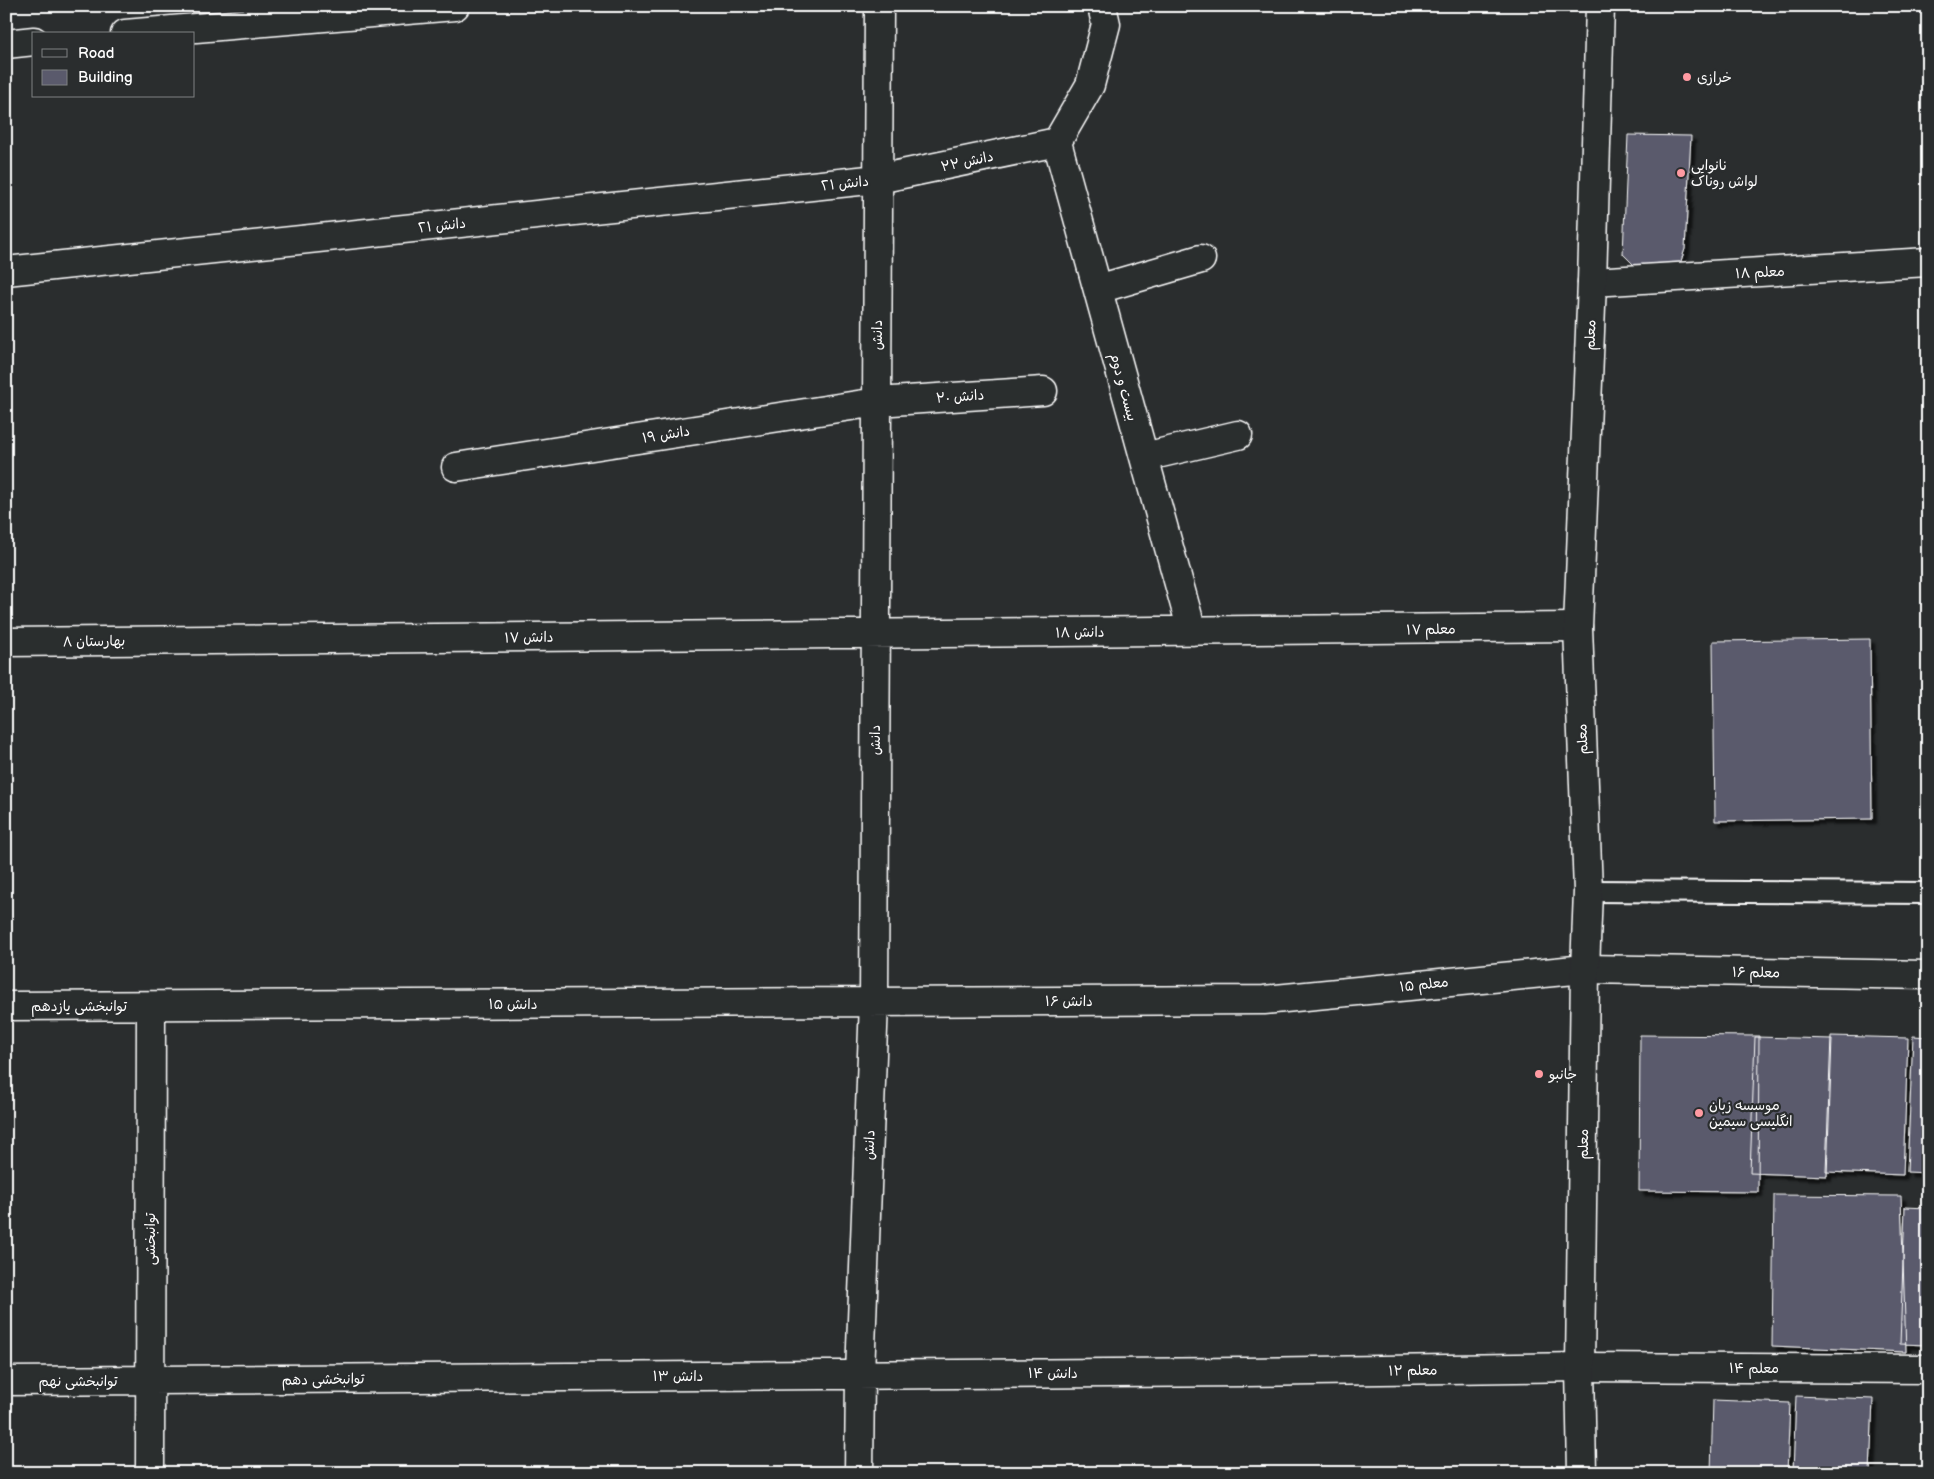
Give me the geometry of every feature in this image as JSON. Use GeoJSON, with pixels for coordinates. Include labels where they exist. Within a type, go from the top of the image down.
{"type":"FeatureCollection","features":[{"type":"Feature","properties":{"kind":"street"},"geometry":{"type":"LineString","coordinates":[[149,32],[455,6]]}},
{"type":"Feature","properties":{"kind":"street","name":"دانش"},"geometry":{"type":"LineString","coordinates":[[860,1473],[860,1374],[874,1002],[879,6]]}},
{"type":"Feature","properties":{"kind":"street"},"geometry":{"type":"LineString","coordinates":[[1057,142],[1090,85],[1106,24],[1102,6]]}},
{"type":"Feature","properties":{"kind":"street","name":"معلم"},"geometry":{"type":"LineString","coordinates":[[1582,1473],[1580,1367],[1585,968],[1588,891],[1578,627],[1592,282],[1600,6]]}},
{"type":"Feature","properties":{"kind":"street"},"geometry":{"type":"LineString","coordinates":[[6,44],[32,41]]}},
{"type":"Feature","properties":{"kind":"street","name":"دانش ۲۲"},"geometry":{"type":"LineString","coordinates":[[878,179],[1057,142]]}},
{"type":"Feature","properties":{"kind":"street","name":"بیست و دوم"},"geometry":{"type":"LineString","coordinates":[[1057,142],[1192,631]]}},
{"type":"Feature","properties":{"kind":"street","name":"دانش ٢١"},"geometry":{"type":"LineString","coordinates":[[6,271],[878,179]]}},
{"type":"Feature","properties":{"kind":"street"},"geometry":{"type":"LineString","coordinates":[[1098,289],[1201,259]]}},
{"type":"Feature","properties":{"kind":"street","name":"معلم ۱۸"},"geometry":{"type":"LineString","coordinates":[[1592,282],[1928,262]]}},
{"type":"Feature","properties":{"kind":"street","name":"دانش ۲۰"},"geometry":{"type":"LineString","coordinates":[[877,402],[1043,390]]}},
{"type":"Feature","properties":{"kind":"street","name":"دانش ١٩"},"geometry":{"type":"LineString","coordinates":[[456,467],[877,402]]}},
{"type":"Feature","properties":{"kind":"street"},"geometry":{"type":"LineString","coordinates":[[1144,457],[1238,435]]}},
{"type":"Feature","properties":{"kind":"street","name":"معلم ١٧"},"geometry":{"type":"LineString","coordinates":[[1283,630],[1578,627]]}},
{"type":"Feature","properties":{"kind":"street","name":"دانش ١٨"},"geometry":{"type":"LineString","coordinates":[[876,634],[1283,630]]}},
{"type":"Feature","properties":{"kind":"street","name":"دانش ۱۷"},"geometry":{"type":"LineString","coordinates":[[182,640],[876,634]]}},
{"type":"Feature","properties":{"kind":"street","name":"بهارستان ٨"},"geometry":{"type":"LineString","coordinates":[[6,642],[182,640]]}},
{"type":"Feature","properties":{"kind":"street","name":"معلم ۱۶"},"geometry":{"type":"LineString","coordinates":[[1585,968],[1928,975]]}},
{"type":"Feature","properties":{"kind":"street","name":"معلم ۱۵"},"geometry":{"type":"LineString","coordinates":[[1264,1000],[1585,968]]}},
{"type":"Feature","properties":{"kind":"street","name":"دانش ۱۶"},"geometry":{"type":"LineString","coordinates":[[874,1002],[1264,1000]]}},
{"type":"Feature","properties":{"kind":"street","name":"دانش ۱۵"},"geometry":{"type":"LineString","coordinates":[[152,1006],[874,1002]]}},
{"type":"Feature","properties":{"kind":"street","name":"توانبخشی یازدهم"},"geometry":{"type":"LineString","coordinates":[[6,1006],[152,1006]]}},
{"type":"Feature","properties":{"kind":"street","name":"توانبخشی"},"geometry":{"type":"LineString","coordinates":[[150,1473],[152,1006]]}},
{"type":"Feature","properties":{"kind":"street","name":"معلم ۱۴"},"geometry":{"type":"LineString","coordinates":[[1580,1367],[1928,1369]]}},
{"type":"Feature","properties":{"kind":"street","name":"معلم ١٣"},"geometry":{"type":"LineString","coordinates":[[1246,1372],[1580,1367]]}},
{"type":"Feature","properties":{"kind":"street","name":"دانش ۱۴"},"geometry":{"type":"LineString","coordinates":[[860,1374],[1246,1372]]}},
{"type":"Feature","properties":{"kind":"street","name":"دانش ۱۳"},"geometry":{"type":"LineString","coordinates":[[495,1377],[860,1374]]}},
{"type":"Feature","properties":{"kind":"street","name":"توانبخشی دهم"},"geometry":{"type":"LineString","coordinates":[[150,1380],[495,1377]]}},
{"type":"Feature","properties":{"kind":"street","name":"توانبخشی نهم"},"geometry":{"type":"LineString","coordinates":[[6,1381],[150,1380]]}},
{"type":"Feature","properties":{"kind":"lane"},"geometry":{"type":"LineString","coordinates":[[1588,891],[1928,893]]}},
{"type":"Feature","properties":{"kind":"building"},"geometry":{"type":"Polygon","coordinates":[[[1628,135],[1691,136],[1685,249],[1679,267],[1636,267],[1623,254],[1628,135]]]}},
{"type":"Feature","properties":{"kind":"building"},"geometry":{"type":"Polygon","coordinates":[[[1870,639],[1872,819],[1715,821],[1713,641],[1870,639]]]}},
{"type":"Feature","properties":{"kind":"building","name":"موسسه زبان انگلیسی سیمین"},"geometry":{"type":"Polygon","coordinates":[[[1640,1035],[1759,1036],[1758,1192],[1639,1191],[1640,1035]]]}},
{"type":"Feature","properties":{"kind":"building"},"geometry":{"type":"Polygon","coordinates":[[[1831,1036],[1908,1038],[1903,1175],[1826,1172],[1831,1036]]]}},
{"type":"Feature","properties":{"kind":"building"},"geometry":{"type":"Polygon","coordinates":[[[1913,1036],[1928,1037],[1928,1173],[1907,1172],[1913,1036]]]}},
{"type":"Feature","properties":{"kind":"building"},"geometry":{"type":"Polygon","coordinates":[[[1755,1037],[1832,1039],[1827,1176],[1750,1173],[1755,1037]]]}},
{"type":"Feature","properties":{"kind":"building"},"geometry":{"type":"Polygon","coordinates":[[[1774,1195],[1901,1196],[1906,1352],[1772,1346],[1774,1195]]]}},
{"type":"Feature","properties":{"kind":"building"},"geometry":{"type":"Polygon","coordinates":[[[1905,1207],[1928,1208],[1928,1345],[1900,1344],[1905,1207]]]}},
{"type":"Feature","properties":{"kind":"building"},"geometry":{"type":"Polygon","coordinates":[[[1796,1396],[1873,1399],[1870,1473],[1793,1473],[1796,1396]]]}},
{"type":"Feature","properties":{"kind":"building"},"geometry":{"type":"Polygon","coordinates":[[[1713,1400],[1790,1403],[1787,1473],[1711,1473],[1713,1400]]]}},
{"type":"Feature","properties":{"kind":"place","name":"خرازی"},"geometry":{"type":"Point","coordinates":[1687,77]}},
{"type":"Feature","properties":{"kind":"place","name":"نانوایی لواش روناک"},"geometry":{"type":"Point","coordinates":[1681,173]}},
{"type":"Feature","properties":{"kind":"place","name":"جانبو"},"geometry":{"type":"Point","coordinates":[1539,1074]}},
{"type":"Feature","properties":{"kind":"place","name":"موسسه زبان انگلیسی سیمین"},"geometry":{"type":"Point","coordinates":[1699,1113]}}]}
